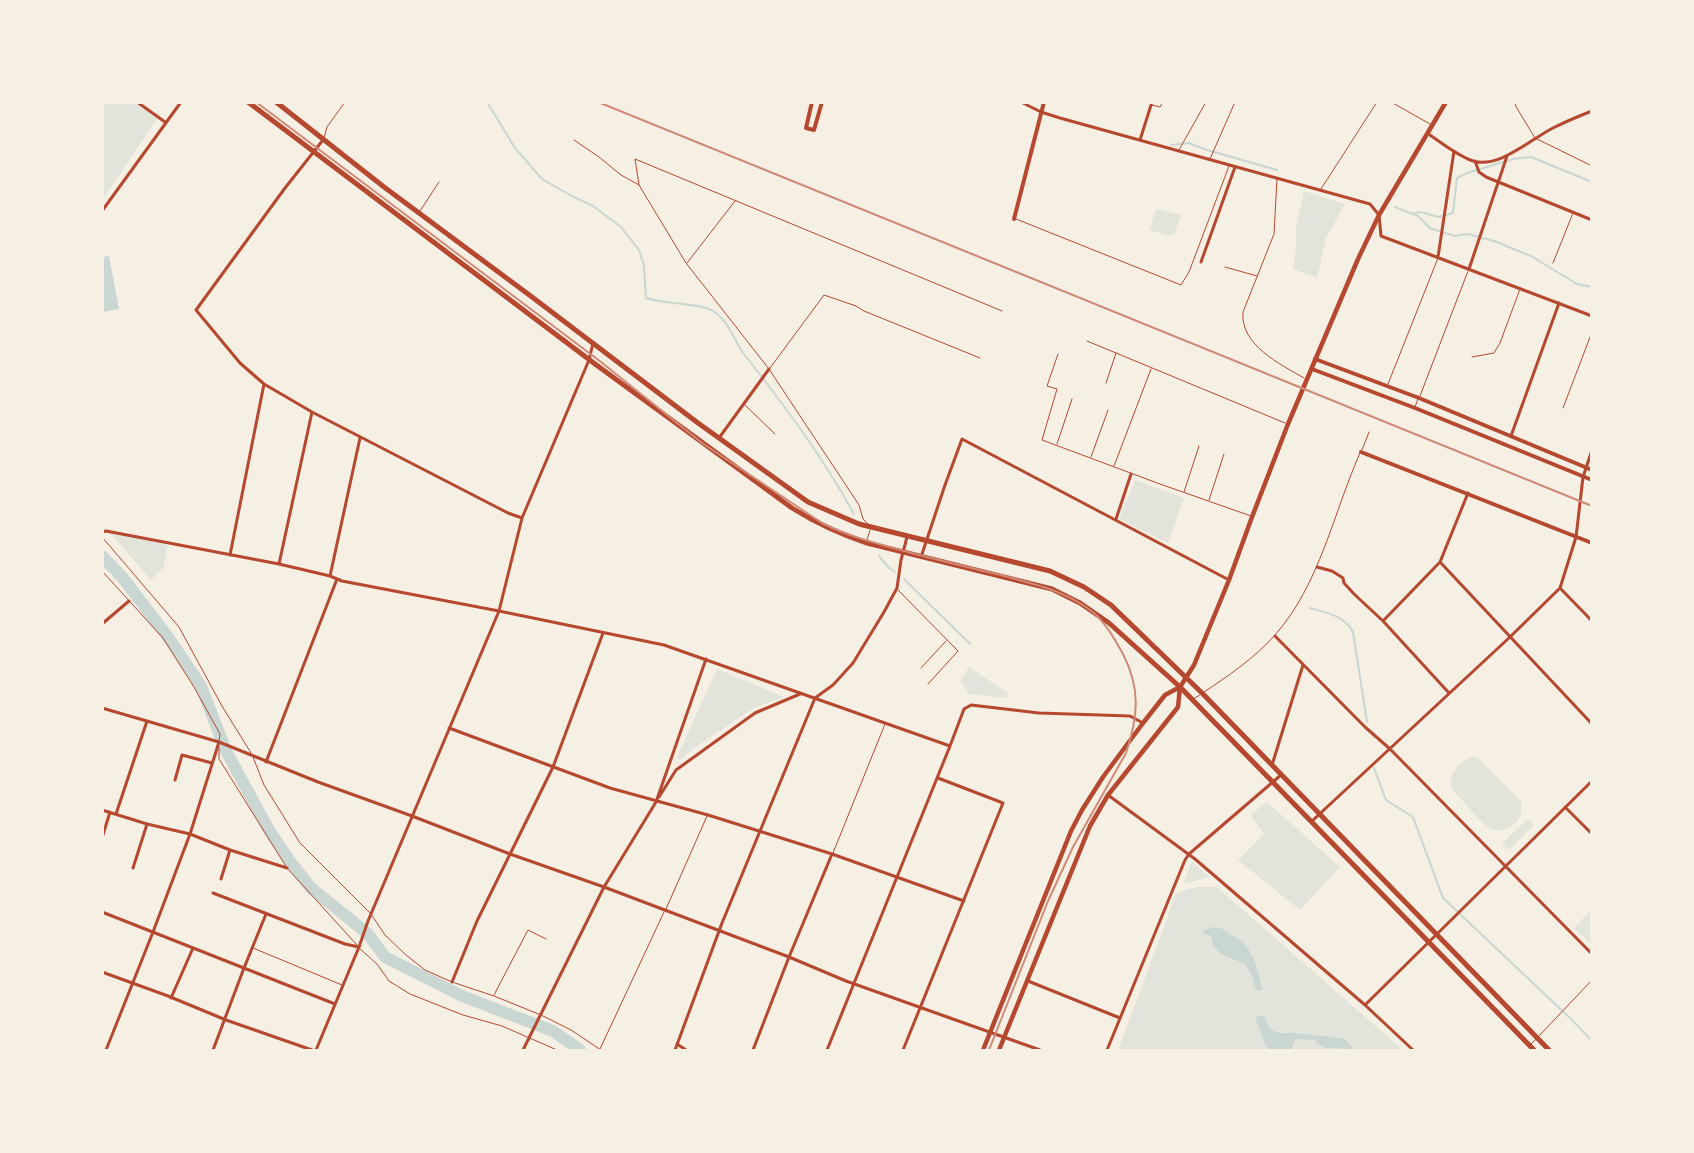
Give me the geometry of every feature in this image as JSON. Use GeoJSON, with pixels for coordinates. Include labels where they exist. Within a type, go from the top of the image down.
{"type":"FeatureCollection","features":[{"type":"Feature","properties":{"kind":"main road"},"geometry":{"type":"LineString","coordinates":[[248,102],[589,360],[792,508],[826,528],[866,543],[1052,589],[1070,597],[1109,623],[1193,700],[1532,1048]]}},
{"type":"Feature","properties":{"kind":"main road"},"geometry":{"type":"LineString","coordinates":[[276,102],[719,438],[808,502],[859,524],[1037,568],[1062,576],[1084,587],[1117,610],[1202,693],[1549,1050]]}},
{"type":"Feature","properties":{"kind":"main road"},"geometry":{"type":"LineString","coordinates":[[983,1050],[1074,824],[1103,777],[1143,723],[1165,695],[1180,687],[1187,678],[1229,580],[1288,424],[1358,259],[1379,214],[1446,102]]}},
{"type":"Feature","properties":{"kind":"main road"},"geometry":{"type":"LineString","coordinates":[[999,1050],[1085,836],[1108,795],[1178,707],[1180,687]]}},
{"type":"Feature","properties":{"kind":"street"},"geometry":{"type":"LineString","coordinates":[[138,102],[165,122]]}},
{"type":"Feature","properties":{"kind":"street"},"geometry":{"type":"LineString","coordinates":[[102,211],[180,102]]}},
{"type":"Feature","properties":{"kind":"street"},"geometry":{"type":"LineString","coordinates":[[812,102],[806,128],[814,130],[822,102]]}},
{"type":"Feature","properties":{"kind":"street"},"geometry":{"type":"LineString","coordinates":[[1021,102],[1041,112],[1178,152],[1321,189],[1370,204],[1379,214],[1381,236],[1592,316]]}},
{"type":"Feature","properties":{"kind":"street"},"geometry":{"type":"LineString","coordinates":[[1014,219],[1044,102]]}},
{"type":"Feature","properties":{"kind":"street"},"geometry":{"type":"LineString","coordinates":[[1140,140],[1152,104]]}},
{"type":"Feature","properties":{"kind":"street"},"geometry":{"type":"LineString","coordinates":[[1427,133],[1454,151],[1475,161],[1495,160],[1507,156],[1553,128],[1592,111]]}},
{"type":"Feature","properties":{"kind":"street"},"geometry":{"type":"LineString","coordinates":[[324,139],[285,188],[196,310],[240,363],[264,384],[360,437],[508,513],[522,518]]}},
{"type":"Feature","properties":{"kind":"street"},"geometry":{"type":"LineString","coordinates":[[1438,257],[1454,151]]}},
{"type":"Feature","properties":{"kind":"street"},"geometry":{"type":"LineString","coordinates":[[1469,269],[1507,156]]}},
{"type":"Feature","properties":{"kind":"street"},"geometry":{"type":"LineString","coordinates":[[1475,161],[1480,172],[1486,177],[1592,220]]}},
{"type":"Feature","properties":{"kind":"street"},"geometry":{"type":"LineString","coordinates":[[1201,262],[1235,167]]}},
{"type":"Feature","properties":{"kind":"street"},"geometry":{"type":"LineString","coordinates":[[1512,436],[1559,303]]}},
{"type":"Feature","properties":{"kind":"street"},"geometry":{"type":"LineString","coordinates":[[102,972],[226,1020],[314,1050],[343,986],[370,914],[499,611],[522,518],[589,360],[593,343]]}},
{"type":"Feature","properties":{"kind":"street"},"geometry":{"type":"LineString","coordinates":[[1315,359],[1419,398],[1592,470]]}},
{"type":"Feature","properties":{"kind":"street"},"geometry":{"type":"LineString","coordinates":[[719,438],[769,368]]}},
{"type":"Feature","properties":{"kind":"street"},"geometry":{"type":"LineString","coordinates":[[1312,369],[1415,408],[1592,480]]}},
{"type":"Feature","properties":{"kind":"street"},"geometry":{"type":"LineString","coordinates":[[230,554],[264,384]]}},
{"type":"Feature","properties":{"kind":"street"},"geometry":{"type":"LineString","coordinates":[[279,564],[312,412]]}},
{"type":"Feature","properties":{"kind":"street"},"geometry":{"type":"LineString","coordinates":[[330,576],[360,437]]}},
{"type":"Feature","properties":{"kind":"street"},"geometry":{"type":"LineString","coordinates":[[922,557],[925,541],[962,439],[1229,580]]}},
{"type":"Feature","properties":{"kind":"street"},"geometry":{"type":"LineString","coordinates":[[1311,822],[1448,693],[1510,638],[1560,588],[1576,537],[1583,477],[1592,450]]}},
{"type":"Feature","properties":{"kind":"street"},"geometry":{"type":"LineString","coordinates":[[1361,452],[1592,543]]}},
{"type":"Feature","properties":{"kind":"street"},"geometry":{"type":"LineString","coordinates":[[1116,519],[1131,474]]}},
{"type":"Feature","properties":{"kind":"street"},"geometry":{"type":"LineString","coordinates":[[1383,621],[1440,562],[1468,493]]}},
{"type":"Feature","properties":{"kind":"street"},"geometry":{"type":"LineString","coordinates":[[102,532],[106,531],[230,554],[388,591],[499,611],[664,645],[950,746]]}},
{"type":"Feature","properties":{"kind":"street"},"geometry":{"type":"LineString","coordinates":[[675,1050],[719,931],[815,698],[833,686],[852,663],[897,588],[907,537]]}},
{"type":"Feature","properties":{"kind":"street"},"geometry":{"type":"LineString","coordinates":[[1440,562],[1592,724]]}},
{"type":"Feature","properties":{"kind":"street"},"geometry":{"type":"LineString","coordinates":[[1317,567],[1332,571],[1343,578],[1344,583],[1354,594],[1383,621],[1448,693]]}},
{"type":"Feature","properties":{"kind":"street"},"geometry":{"type":"LineString","coordinates":[[266,762],[337,579]]}},
{"type":"Feature","properties":{"kind":"street"},"geometry":{"type":"LineString","coordinates":[[1560,588],[1592,621]]}},
{"type":"Feature","properties":{"kind":"street"},"geometry":{"type":"LineString","coordinates":[[102,624],[129,601]]}},
{"type":"Feature","properties":{"kind":"street"},"geometry":{"type":"LineString","coordinates":[[452,982],[477,921],[552,767],[603,633]]}},
{"type":"Feature","properties":{"kind":"street"},"geometry":{"type":"LineString","coordinates":[[1275,636],[1365,727],[1390,749],[1592,954]]}},
{"type":"Feature","properties":{"kind":"street"},"geometry":{"type":"LineString","coordinates":[[656,802],[706,659]]}},
{"type":"Feature","properties":{"kind":"street"},"geometry":{"type":"LineString","coordinates":[[1272,766],[1303,664]]}},
{"type":"Feature","properties":{"kind":"street"},"geometry":{"type":"LineString","coordinates":[[523,1050],[604,887],[676,770],[756,713],[800,694]]}},
{"type":"Feature","properties":{"kind":"street"},"geometry":{"type":"LineString","coordinates":[[828,1050],[964,709],[971,705],[1039,713],[1130,716],[1143,723]]}},
{"type":"Feature","properties":{"kind":"street"},"geometry":{"type":"LineString","coordinates":[[102,708],[219,742],[266,762],[510,854],[604,887],[855,984],[1040,1050]]}},
{"type":"Feature","properties":{"kind":"street"},"geometry":{"type":"LineString","coordinates":[[116,814],[147,721]]}},
{"type":"Feature","properties":{"kind":"street"},"geometry":{"type":"LineString","coordinates":[[449,728],[610,788],[708,815],[832,854],[964,901]]}},
{"type":"Feature","properties":{"kind":"street"},"geometry":{"type":"LineString","coordinates":[[106,1050],[190,834],[219,742]]}},
{"type":"Feature","properties":{"kind":"street"},"geometry":{"type":"LineString","coordinates":[[175,780],[182,755],[212,763]]}},
{"type":"Feature","properties":{"kind":"street"},"geometry":{"type":"LineString","coordinates":[[1107,1050],[1189,854],[1281,775]]}},
{"type":"Feature","properties":{"kind":"street"},"geometry":{"type":"LineString","coordinates":[[903,1050],[1003,803],[938,778]]}},
{"type":"Feature","properties":{"kind":"street"},"geometry":{"type":"LineString","coordinates":[[1365,1005],[1592,781]]}},
{"type":"Feature","properties":{"kind":"street"},"geometry":{"type":"LineString","coordinates":[[1108,795],[1189,854],[1365,1005],[1413,1050]]}},
{"type":"Feature","properties":{"kind":"street"},"geometry":{"type":"LineString","coordinates":[[1565,807],[1592,834]]}},
{"type":"Feature","properties":{"kind":"street"},"geometry":{"type":"LineString","coordinates":[[102,810],[147,824],[190,834],[230,850],[287,868]]}},
{"type":"Feature","properties":{"kind":"street"},"geometry":{"type":"LineString","coordinates":[[102,838],[110,812]]}},
{"type":"Feature","properties":{"kind":"street"},"geometry":{"type":"LineString","coordinates":[[133,868],[147,824]]}},
{"type":"Feature","properties":{"kind":"street"},"geometry":{"type":"LineString","coordinates":[[221,880],[230,850]]}},
{"type":"Feature","properties":{"kind":"street"},"geometry":{"type":"LineString","coordinates":[[753,1050],[832,854]]}},
{"type":"Feature","properties":{"kind":"street"},"geometry":{"type":"LineString","coordinates":[[212,893],[345,944],[359,947]]}},
{"type":"Feature","properties":{"kind":"street"},"geometry":{"type":"LineString","coordinates":[[102,912],[335,1004]]}},
{"type":"Feature","properties":{"kind":"street"},"geometry":{"type":"LineString","coordinates":[[213,1050],[266,914]]}},
{"type":"Feature","properties":{"kind":"street"},"geometry":{"type":"LineString","coordinates":[[171,998],[193,948]]}},
{"type":"Feature","properties":{"kind":"street"},"geometry":{"type":"LineString","coordinates":[[1028,981],[1120,1018]]}},
{"type":"Feature","properties":{"kind":"street"},"geometry":{"type":"LineString","coordinates":[[677,1044],[686,1050]]}},
{"type":"Feature","properties":{"kind":"lane"},"geometry":{"type":"LineString","coordinates":[[324,139],[327,127],[345,102]]}},
{"type":"Feature","properties":{"kind":"lane"},"geometry":{"type":"LineString","coordinates":[[1152,104],[1160,107],[1163,102]]}},
{"type":"Feature","properties":{"kind":"lane"},"geometry":{"type":"LineString","coordinates":[[1178,152],[1206,102]]}},
{"type":"Feature","properties":{"kind":"lane"},"geometry":{"type":"LineString","coordinates":[[1210,160],[1236,102]]}},
{"type":"Feature","properties":{"kind":"lane"},"geometry":{"type":"LineString","coordinates":[[1321,189],[1377,102]]}},
{"type":"Feature","properties":{"kind":"lane"},"geometry":{"type":"LineString","coordinates":[[1391,102],[1432,125]]}},
{"type":"Feature","properties":{"kind":"lane"},"geometry":{"type":"LineString","coordinates":[[1519,102],[1515,105],[1535,138],[1592,166]]}},
{"type":"Feature","properties":{"kind":"lane"},"geometry":{"type":"LineString","coordinates":[[574,140],[599,157],[621,176],[639,185]]}},
{"type":"Feature","properties":{"kind":"lane"},"geometry":{"type":"LineString","coordinates":[[866,543],[873,528],[863,519],[859,505],[769,368],[686,263],[639,185],[635,159],[1002,312]]}},
{"type":"Feature","properties":{"kind":"lane"},"geometry":{"type":"LineString","coordinates":[[1014,219],[1181,285],[1189,272],[1229,165]]}},
{"type":"Feature","properties":{"kind":"lane"},"geometry":{"type":"LineString","coordinates":[[1277,179],[1274,234],[1243,312],[1242,321],[1244,328],[1262,352],[1307,380]]}},
{"type":"Feature","properties":{"kind":"lane"},"geometry":{"type":"LineString","coordinates":[[419,212],[439,182]]}},
{"type":"Feature","properties":{"kind":"lane"},"geometry":{"type":"LineString","coordinates":[[686,263],[736,200]]}},
{"type":"Feature","properties":{"kind":"lane"},"geometry":{"type":"LineString","coordinates":[[1553,263],[1573,213]]}},
{"type":"Feature","properties":{"kind":"lane"},"geometry":{"type":"LineString","coordinates":[[1383,396],[1438,257]]}},
{"type":"Feature","properties":{"kind":"lane"},"geometry":{"type":"LineString","coordinates":[[1225,267],[1257,276]]}},
{"type":"Feature","properties":{"kind":"lane"},"geometry":{"type":"LineString","coordinates":[[1415,408],[1469,269]]}},
{"type":"Feature","properties":{"kind":"lane"},"geometry":{"type":"LineString","coordinates":[[1472,357],[1494,353],[1520,288]]}},
{"type":"Feature","properties":{"kind":"lane"},"geometry":{"type":"LineString","coordinates":[[769,368],[824,296],[856,306],[864,311],[980,358]]}},
{"type":"Feature","properties":{"kind":"lane"},"geometry":{"type":"LineString","coordinates":[[1563,408],[1592,332]]}},
{"type":"Feature","properties":{"kind":"lane"},"geometry":{"type":"LineString","coordinates":[[1088,341],[1288,424]]}},
{"type":"Feature","properties":{"kind":"lane"},"geometry":{"type":"LineString","coordinates":[[1106,382],[1116,353]]}},
{"type":"Feature","properties":{"kind":"lane"},"geometry":{"type":"LineString","coordinates":[[1058,354],[1047,386],[1057,389],[1042,440],[1252,517]]}},
{"type":"Feature","properties":{"kind":"lane"},"geometry":{"type":"LineString","coordinates":[[1114,467],[1151,368]]}},
{"type":"Feature","properties":{"kind":"lane"},"geometry":{"type":"LineString","coordinates":[[1056,444],[1072,400]]}},
{"type":"Feature","properties":{"kind":"lane"},"geometry":{"type":"LineString","coordinates":[[744,404],[775,434]]}},
{"type":"Feature","properties":{"kind":"lane"},"geometry":{"type":"LineString","coordinates":[[1091,458],[1108,410]]}},
{"type":"Feature","properties":{"kind":"lane"},"geometry":{"type":"LineString","coordinates":[[1193,700],[1228,676],[1275,636],[1303,596],[1317,567],[1369,432]]}},
{"type":"Feature","properties":{"kind":"lane"},"geometry":{"type":"LineString","coordinates":[[1184,492],[1199,446]]}},
{"type":"Feature","properties":{"kind":"lane"},"geometry":{"type":"LineString","coordinates":[[1209,501],[1224,454]]}},
{"type":"Feature","properties":{"kind":"lane"},"geometry":{"type":"LineString","coordinates":[[102,537],[179,627],[222,706],[252,755],[264,785],[300,843],[370,914],[385,935],[406,955],[426,970],[541,1016],[571,1030],[600,1050],[708,815]]}},
{"type":"Feature","properties":{"kind":"lane"},"geometry":{"type":"LineString","coordinates":[[102,571],[163,638],[194,686],[220,734],[218,759],[287,868],[376,964],[389,981],[410,994],[463,1015],[502,1026],[557,1050]]}},
{"type":"Feature","properties":{"kind":"lane"},"geometry":{"type":"LineString","coordinates":[[897,588],[958,651],[928,684]]}},
{"type":"Feature","properties":{"kind":"lane"},"geometry":{"type":"LineString","coordinates":[[921,668],[947,640]]}},
{"type":"Feature","properties":{"kind":"lane"},"geometry":{"type":"LineString","coordinates":[[832,854],[885,724]]}},
{"type":"Feature","properties":{"kind":"lane"},"geometry":{"type":"LineString","coordinates":[[494,996],[528,930],[546,939]]}},
{"type":"Feature","properties":{"kind":"lane"},"geometry":{"type":"LineString","coordinates":[[252,948],[343,986]]}},
{"type":"Feature","properties":{"kind":"lane"},"geometry":{"type":"LineString","coordinates":[[1532,1048],[1537,1038],[1592,980]]}},
{"type":"Feature","properties":{"kind":"shaded area"},"geometry":{"type":"Polygon","coordinates":[[[103,103],[135,103],[157,119],[103,199],[103,103]]]}},
{"type":"Feature","properties":{"kind":"shaded area"},"geometry":{"type":"Polygon","coordinates":[[[1304,191],[1345,204],[1326,238],[1317,278],[1293,269],[1296,228],[1304,191]]]}},
{"type":"Feature","properties":{"kind":"shaded area"},"geometry":{"type":"Polygon","coordinates":[[[1156,209],[1181,215],[1174,235],[1171,234],[1170,236],[1150,230],[1156,209]]]}},
{"type":"Feature","properties":{"kind":"shaded area"},"geometry":{"type":"Polygon","coordinates":[[[109,256],[119,309],[103,312],[103,257],[109,256]]]}},
{"type":"Feature","properties":{"kind":"shaded area"},"geometry":{"type":"Polygon","coordinates":[[[1135,480],[1184,498],[1168,543],[1119,519],[1135,480]]]}},
{"type":"Feature","properties":{"kind":"shaded area"},"geometry":{"type":"Polygon","coordinates":[[[106,528],[167,545],[164,567],[151,580],[106,528]]]}},
{"type":"Feature","properties":{"kind":"shaded area"},"geometry":{"type":"Polygon","coordinates":[[[969,667],[1008,693],[1006,698],[969,694],[960,681],[969,667]]]}},
{"type":"Feature","properties":{"kind":"shaded area"},"geometry":{"type":"Polygon","coordinates":[[[717,669],[784,697],[754,708],[697,746],[680,760],[677,757],[717,669]]]}},
{"type":"Feature","properties":{"kind":"shaded area"},"geometry":{"type":"Polygon","coordinates":[[[1472,757],[1477,757],[1521,801],[1520,817],[1516,823],[1508,828],[1497,830],[1487,827],[1451,788],[1452,777],[1456,768],[1472,757]]]}},
{"type":"Feature","properties":{"kind":"shaded area"},"geometry":{"type":"Polygon","coordinates":[[[1267,802],[1340,867],[1300,910],[1238,860],[1264,834],[1250,815],[1267,802]]]}},
{"type":"Feature","properties":{"kind":"shaded area"},"geometry":{"type":"Polygon","coordinates":[[[1528,819],[1534,825],[1509,850],[1502,843],[1528,819]]]}},
{"type":"Feature","properties":{"kind":"shaded area"},"geometry":{"type":"Polygon","coordinates":[[[1192,861],[1210,877],[1183,884],[1192,861]]]}},
{"type":"Feature","properties":{"kind":"shaded area"},"geometry":{"type":"Polygon","coordinates":[[[1197,887],[1217,887],[1403,1050],[1118,1050],[1174,897],[1178,892],[1197,887]]]}},
{"type":"Feature","properties":{"kind":"shaded area"},"geometry":{"type":"Polygon","coordinates":[[[1591,910],[1591,944],[1574,928],[1591,910]]]}},
{"type":"Feature","properties":{"kind":"shaded area"},"geometry":{"type":"Polygon","coordinates":[[[1213,927],[1223,929],[1240,940],[1248,949],[1260,977],[1262,990],[1256,991],[1252,976],[1245,964],[1221,954],[1213,945],[1211,936],[1203,933],[1203,931],[1213,927]]]}},
{"type":"Feature","properties":{"kind":"shaded area"},"geometry":{"type":"Polygon","coordinates":[[[1265,1015],[1269,1026],[1277,1032],[1345,1039],[1354,1050],[1344,1050],[1339,1047],[1326,1048],[1319,1045],[1315,1040],[1300,1039],[1295,1040],[1291,1050],[1269,1050],[1255,1017],[1265,1015]]]}},
{"type":"Feature","properties":{"kind":"waterway"},"geometry":{"type":"LineString","coordinates":[[487,102],[515,148],[542,179],[593,206],[621,227],[639,250],[644,265],[646,298],[707,308],[723,320],[744,354],[816,452],[854,514]]}},
{"type":"Feature","properties":{"kind":"waterway"},"geometry":{"type":"LineString","coordinates":[[1171,145],[1189,143],[1277,170]]}},
{"type":"Feature","properties":{"kind":"waterway"},"geometry":{"type":"LineString","coordinates":[[1412,214],[1420,212],[1439,217],[1453,213],[1457,178],[1467,173],[1513,159],[1531,157],[1592,182]]}},
{"type":"Feature","properties":{"kind":"waterway"},"geometry":{"type":"LineString","coordinates":[[1395,207],[1418,216],[1430,228],[1454,236],[1468,234],[1494,241],[1531,256],[1577,284],[1592,287]]}},
{"type":"Feature","properties":{"kind":"waterway"},"geometry":{"type":"LineString","coordinates":[[102,556],[123,578],[168,637],[201,686],[226,751],[269,830],[311,888],[368,934],[385,957],[462,996],[553,1031],[580,1050]]}},
{"type":"Feature","properties":{"kind":"waterway"},"geometry":{"type":"LineString","coordinates":[[879,556],[895,572]]}},
{"type":"Feature","properties":{"kind":"waterway"},"geometry":{"type":"LineString","coordinates":[[904,579],[970,644]]}},
{"type":"Feature","properties":{"kind":"waterway"},"geometry":{"type":"LineString","coordinates":[[1310,608],[1340,618],[1353,632],[1367,722]]}},
{"type":"Feature","properties":{"kind":"waterway"},"geometry":{"type":"LineString","coordinates":[[1374,768],[1386,800],[1413,817],[1443,898],[1592,1041]]}},
{"type":"Feature","properties":{"kind":"railway"},"geometry":{"type":"LineString","coordinates":[[256,102],[601,362],[702,443],[822,523],[875,543],[1050,589],[1085,606],[1103,623],[1123,654],[1133,679],[1136,703],[1130,740],[1126,753],[1073,847],[1048,901],[989,1050]]}},
{"type":"Feature","properties":{"kind":"railway"},"geometry":{"type":"LineString","coordinates":[[598,102],[1592,506]]}}]}
